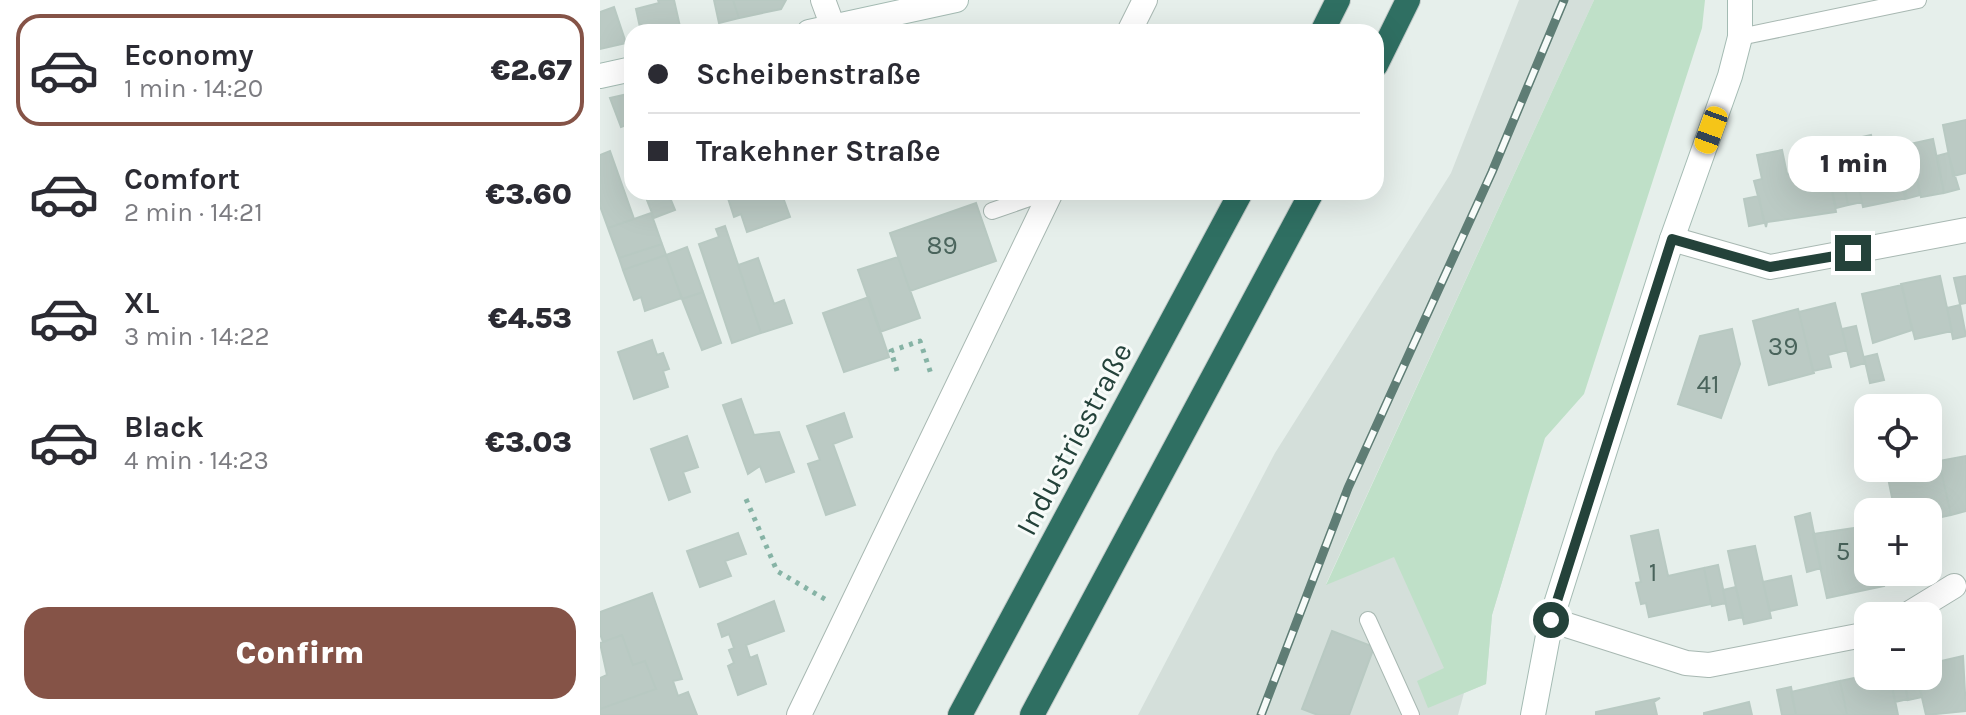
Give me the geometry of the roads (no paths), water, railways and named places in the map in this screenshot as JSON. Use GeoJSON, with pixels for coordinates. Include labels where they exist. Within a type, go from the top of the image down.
{"type":"FeatureCollection","features":[{"type":"Feature","properties":{"kind":"highway"},"geometry":{"type":"LineString","coordinates":[[1326,24],[1338,0]]}},
{"type":"Feature","properties":{"kind":"highway"},"geometry":{"type":"LineString","coordinates":[[1384,49],[1408,0]]}},
{"type":"Feature","properties":{"kind":"highway","name":"Industriestraße"},"geometry":{"type":"LineString","coordinates":[[960,715],[1237,200]]}},
{"type":"Feature","properties":{"kind":"highway"},"geometry":{"type":"LineString","coordinates":[[1032,715],[1308,200]]}},
{"type":"Feature","properties":{"kind":"street"},"geometry":{"type":"LineString","coordinates":[[821,24],[823,0]]}},
{"type":"Feature","properties":{"kind":"street"},"geometry":{"type":"LineString","coordinates":[[848,24],[956,0]]}},
{"type":"Feature","properties":{"kind":"street"},"geometry":{"type":"LineString","coordinates":[[1133,24],[1145,0]]}},
{"type":"Feature","properties":{"kind":"street"},"geometry":{"type":"LineString","coordinates":[[1533,715],[1551,620],[1672,239],[1730,76],[1740,37],[1740,0]]}},
{"type":"Feature","properties":{"kind":"street"},"geometry":{"type":"LineString","coordinates":[[600,76],[624,71]]}},
{"type":"Feature","properties":{"kind":"street"},"geometry":{"type":"LineString","coordinates":[[799,715],[1047,200]]}},
{"type":"Feature","properties":{"kind":"street"},"geometry":{"type":"LineString","coordinates":[[1672,239],[1770,267],[1966,230]]}},
{"type":"Feature","properties":{"kind":"street"},"geometry":{"type":"LineString","coordinates":[[1928,602],[1954,586]]}},
{"type":"Feature","properties":{"kind":"street"},"geometry":{"type":"LineString","coordinates":[[1551,620],[1686,663],[1709,665],[1854,637]]}},
{"type":"Feature","properties":{"kind":"lane"},"geometry":{"type":"LineString","coordinates":[[1740,37],[1918,0]]}},
{"type":"Feature","properties":{"kind":"lane"},"geometry":{"type":"LineString","coordinates":[[992,211],[1024,200]]}},
{"type":"Feature","properties":{"kind":"lane"},"geometry":{"type":"LineString","coordinates":[[1368,620],[1411,715]]}},
{"type":"Feature","properties":{"kind":"railway"},"geometry":{"type":"LineString","coordinates":[[1261,715],[1348,488],[1492,172],[1564,0]]}}]}
